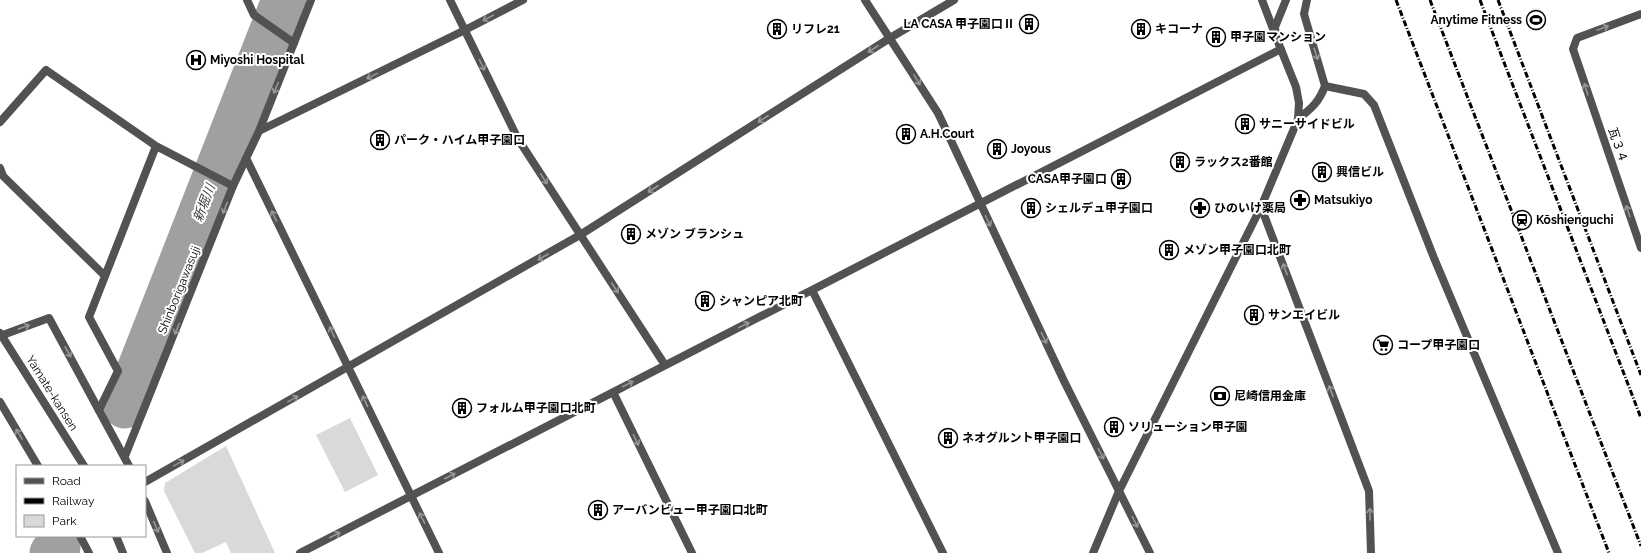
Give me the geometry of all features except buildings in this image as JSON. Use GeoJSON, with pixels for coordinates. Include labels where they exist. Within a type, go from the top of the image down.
{"type":"FeatureCollection","features":[{"type":"Feature","properties":{"kind":"street"},"geometry":{"type":"LineString","coordinates":[[247,0],[254,15],[294,43]]}},
{"type":"Feature","properties":{"kind":"street","name":"Shinborigawasuji"},"geometry":{"type":"LineString","coordinates":[[125,456],[233,186],[258,131],[311,0]]}},
{"type":"Feature","properties":{"kind":"street"},"geometry":{"type":"LineString","coordinates":[[450,0],[518,139],[665,365]]}},
{"type":"Feature","properties":{"kind":"street"},"geometry":{"type":"LineString","coordinates":[[258,131],[523,0]]}},
{"type":"Feature","properties":{"kind":"street"},"geometry":{"type":"LineString","coordinates":[[865,0],[938,113],[979,204],[1064,381],[1150,553]]}},
{"type":"Feature","properties":{"kind":"street"},"geometry":{"type":"LineString","coordinates":[[146,481],[580,235],[890,38],[954,0]]}},
{"type":"Feature","properties":{"kind":"street"},"geometry":{"type":"LineString","coordinates":[[1094,553],[1119,491],[1261,206],[1298,119],[1299,103],[1296,87],[1262,0]]}},
{"type":"Feature","properties":{"kind":"street"},"geometry":{"type":"LineString","coordinates":[[1276,37],[1275,27],[1286,0]]}},
{"type":"Feature","properties":{"kind":"street"},"geometry":{"type":"LineString","coordinates":[[1298,119],[1314,107],[1321,97],[1325,86],[1304,14],[1305,1]]}},
{"type":"Feature","properties":{"kind":"street","name":"瓦３４"},"geometry":{"type":"LineString","coordinates":[[1641,14],[1577,38],[1573,49],[1641,248]]}},
{"type":"Feature","properties":{"kind":"street"},"geometry":{"type":"LineString","coordinates":[[300,553],[1281,49]]}},
{"type":"Feature","properties":{"kind":"street"},"geometry":{"type":"LineString","coordinates":[[0,122],[46,70],[156,146],[233,186]]}},
{"type":"Feature","properties":{"kind":"street"},"geometry":{"type":"LineString","coordinates":[[1325,86],[1364,94],[1374,105],[1434,258],[1558,553]]}},
{"type":"Feature","properties":{"kind":"street"},"geometry":{"type":"LineString","coordinates":[[99,410],[118,371],[89,316],[156,146]]}},
{"type":"Feature","properties":{"kind":"street"},"geometry":{"type":"LineString","coordinates":[[246,158],[439,553]]}},
{"type":"Feature","properties":{"kind":"street"},"geometry":{"type":"LineString","coordinates":[[0,168],[4,176],[104,276]]}},
{"type":"Feature","properties":{"kind":"street"},"geometry":{"type":"LineString","coordinates":[[1261,206],[1369,491],[1371,553]]}},
{"type":"Feature","properties":{"kind":"street"},"geometry":{"type":"LineString","coordinates":[[812,290],[943,553]]}},
{"type":"Feature","properties":{"kind":"street"},"geometry":{"type":"LineString","coordinates":[[0,335],[49,318],[129,465]]}},
{"type":"Feature","properties":{"kind":"street","name":"Yamate-kansen"},"geometry":{"type":"LineString","coordinates":[[0,335],[83,465]]}},
{"type":"Feature","properties":{"kind":"street"},"geometry":{"type":"LineString","coordinates":[[613,392],[692,553]]}},
{"type":"Feature","properties":{"kind":"street"},"geometry":{"type":"LineString","coordinates":[[0,402],[37,465]]}},
{"type":"Feature","properties":{"kind":"street"},"geometry":{"type":"LineString","coordinates":[[146,503],[167,553]]}},
{"type":"Feature","properties":{"kind":"street"},"geometry":{"type":"LineString","coordinates":[[80,537],[87,552]]}},
{"type":"Feature","properties":{"kind":"street"},"geometry":{"type":"LineString","coordinates":[[116,537],[124,553]]}},
{"type":"Feature","properties":{"kind":"green space"},"geometry":{"type":"Polygon","coordinates":[[[350,418],[378,475],[345,492],[316,435],[350,418]]]}},
{"type":"Feature","properties":{"kind":"green space"},"geometry":{"type":"Polygon","coordinates":[[[226,446],[275,553],[231,553],[226,542],[202,553],[195,553],[164,491],[165,483],[226,446]]]}},
{"type":"Feature","properties":{"kind":"waterway","name":"新堀川"},"geometry":{"type":"LineString","coordinates":[[125,406],[284,0]]}},
{"type":"Feature","properties":{"kind":"waterway","name":"新堀川"},"geometry":{"type":"LineString","coordinates":[[52,553],[58,547]]}},
{"type":"Feature","properties":{"kind":"railway"},"geometry":{"type":"LineString","coordinates":[[1396,0],[1609,553]]}},
{"type":"Feature","properties":{"kind":"railway"},"geometry":{"type":"LineString","coordinates":[[1430,0],[1641,546]]}},
{"type":"Feature","properties":{"kind":"railway"},"geometry":{"type":"LineString","coordinates":[[1480,0],[1641,418]]}},
{"type":"Feature","properties":{"kind":"railway"},"geometry":{"type":"LineString","coordinates":[[1498,0],[1641,375]]}},
{"type":"Feature","properties":{"kind":"place","name":"Anytime Fitness"},"geometry":{"type":"Point","coordinates":[1536,20]}},
{"type":"Feature","properties":{"kind":"place","name":"LA CASA 甲子園口Ⅱ"},"geometry":{"type":"Point","coordinates":[1029,24]}},
{"type":"Feature","properties":{"kind":"place","name":"リフレ21"},"geometry":{"type":"Point","coordinates":[777,29]}},
{"type":"Feature","properties":{"kind":"place","name":"キコーナ"},"geometry":{"type":"Point","coordinates":[1141,29]}},
{"type":"Feature","properties":{"kind":"place","name":"甲子園マンション"},"geometry":{"type":"Point","coordinates":[1216,37]}},
{"type":"Feature","properties":{"kind":"place","name":"Miyoshi Hospital"},"geometry":{"type":"Point","coordinates":[196,60]}},
{"type":"Feature","properties":{"kind":"place","name":"サニーサイドビル"},"geometry":{"type":"Point","coordinates":[1245,124]}},
{"type":"Feature","properties":{"kind":"place","name":"A.H.Court"},"geometry":{"type":"Point","coordinates":[906,134]}},
{"type":"Feature","properties":{"kind":"place","name":"パーク・ハイム甲子園口"},"geometry":{"type":"Point","coordinates":[380,140]}},
{"type":"Feature","properties":{"kind":"place","name":"Joyous"},"geometry":{"type":"Point","coordinates":[997,149]}},
{"type":"Feature","properties":{"kind":"place","name":"ラックス2番館"},"geometry":{"type":"Point","coordinates":[1180,162]}},
{"type":"Feature","properties":{"kind":"place","name":"興信ビル"},"geometry":{"type":"Point","coordinates":[1322,172]}},
{"type":"Feature","properties":{"kind":"place","name":"CASA甲子園口"},"geometry":{"type":"Point","coordinates":[1121,179]}},
{"type":"Feature","properties":{"kind":"place","name":"Matsukiyo"},"geometry":{"type":"Point","coordinates":[1300,200]}},
{"type":"Feature","properties":{"kind":"place","name":"シェルデュ甲子園口"},"geometry":{"type":"Point","coordinates":[1031,208]}},
{"type":"Feature","properties":{"kind":"place","name":"ひのいけ薬局"},"geometry":{"type":"Point","coordinates":[1200,208]}},
{"type":"Feature","properties":{"kind":"place","name":"Kōshienguchi"},"geometry":{"type":"Point","coordinates":[1522,220]}},
{"type":"Feature","properties":{"kind":"place","name":"メゾン ブランシュ"},"geometry":{"type":"Point","coordinates":[631,234]}},
{"type":"Feature","properties":{"kind":"place","name":"メゾン甲子園口北町"},"geometry":{"type":"Point","coordinates":[1169,250]}},
{"type":"Feature","properties":{"kind":"place","name":"シャンピア北町"},"geometry":{"type":"Point","coordinates":[705,301]}},
{"type":"Feature","properties":{"kind":"place","name":"サンエイビル"},"geometry":{"type":"Point","coordinates":[1254,315]}},
{"type":"Feature","properties":{"kind":"place","name":"コープ甲子園口"},"geometry":{"type":"Point","coordinates":[1383,345]}},
{"type":"Feature","properties":{"kind":"place","name":"尼崎信用金庫"},"geometry":{"type":"Point","coordinates":[1220,396]}},
{"type":"Feature","properties":{"kind":"place","name":"フォルム甲子園口北町"},"geometry":{"type":"Point","coordinates":[462,408]}},
{"type":"Feature","properties":{"kind":"place","name":"ソリューション甲子園"},"geometry":{"type":"Point","coordinates":[1114,427]}},
{"type":"Feature","properties":{"kind":"place","name":"ネオグルント甲子園口"},"geometry":{"type":"Point","coordinates":[948,438]}},
{"type":"Feature","properties":{"kind":"place","name":"アーバンビュー甲子園口北町"},"geometry":{"type":"Point","coordinates":[598,510]}}]}
